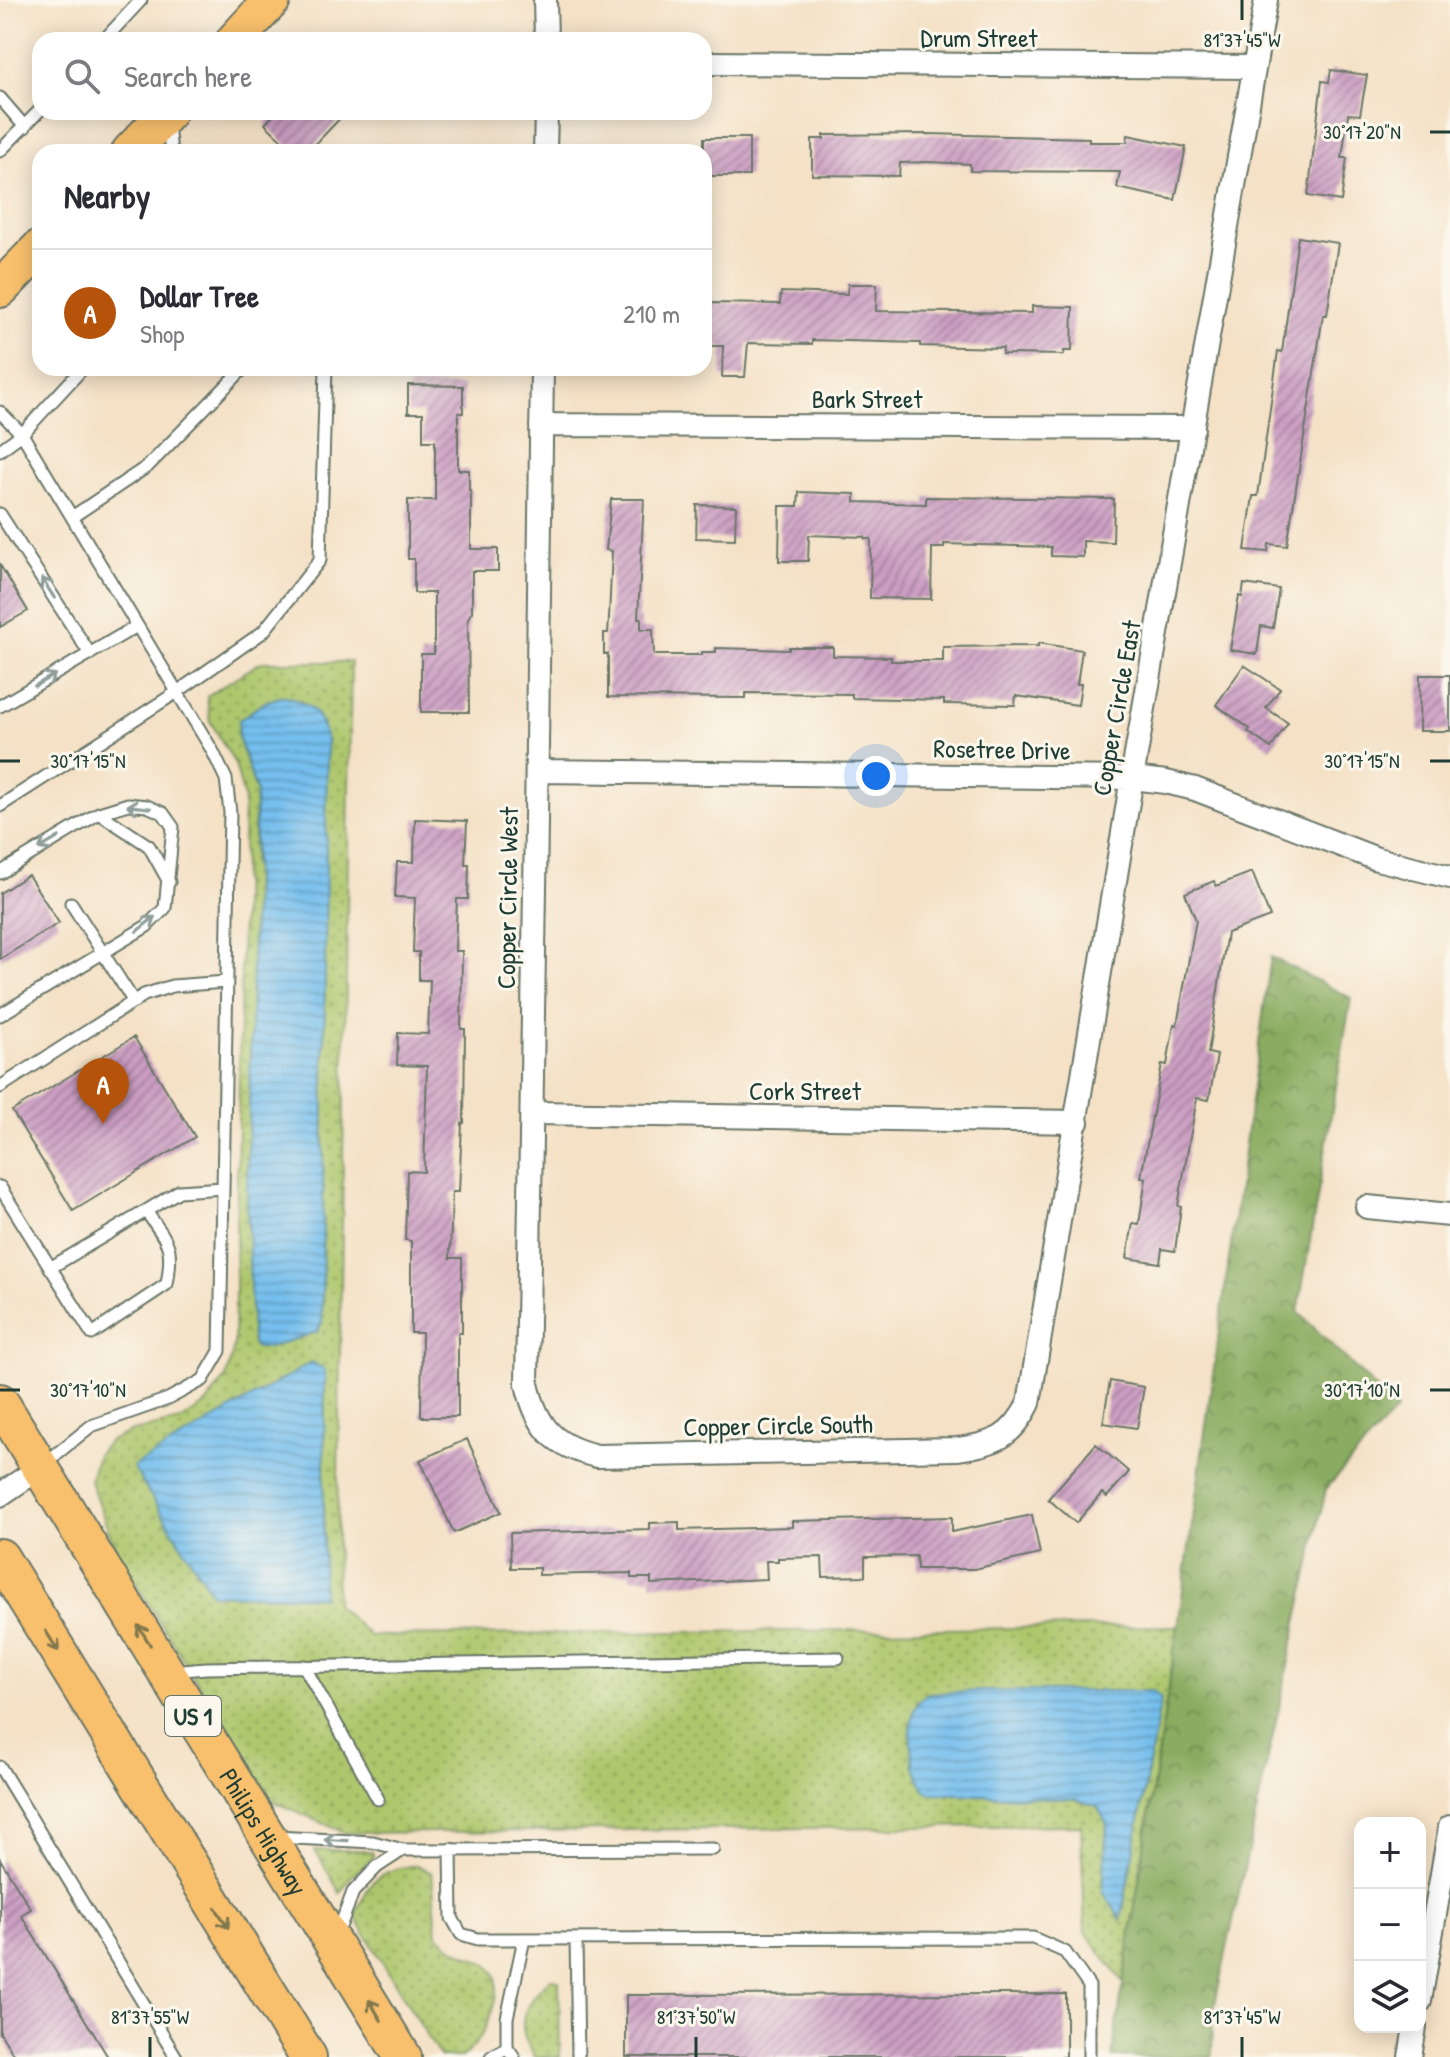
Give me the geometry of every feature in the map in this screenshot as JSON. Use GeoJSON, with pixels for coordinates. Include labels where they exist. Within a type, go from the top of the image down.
{"type":"FeatureCollection","features":[{"type":"Feature","properties":{"kind":"main road"},"geometry":{"type":"LineString","coordinates":[[242,32],[272,0]]}},
{"type":"Feature","properties":{"kind":"main road"},"geometry":{"type":"LineString","coordinates":[[138,144],[160,120]]}},
{"type":"Feature","properties":{"kind":"main road"},"geometry":{"type":"LineString","coordinates":[[0,289],[32,256]]}},
{"type":"Feature","properties":{"kind":"main road","name":"Philips Highway"},"geometry":{"type":"LineString","coordinates":[[0,1402],[403,2057]]}},
{"type":"Feature","properties":{"kind":"main road"},"geometry":{"type":"LineString","coordinates":[[0,1557],[308,2057]]}},
{"type":"Feature","properties":{"kind":"street"},"geometry":{"type":"LineString","coordinates":[[545,0],[546,32]]}},
{"type":"Feature","properties":{"kind":"street","name":"Copper Circle East"},"geometry":{"type":"LineString","coordinates":[[1019,1425],[1029,1403],[1132,778],[1266,0]]}},
{"type":"Feature","properties":{"kind":"street","name":"Drum Street"},"geometry":{"type":"LineString","coordinates":[[712,63],[1254,67]]}},
{"type":"Feature","properties":{"kind":"street"},"geometry":{"type":"LineString","coordinates":[[545,144],[546,120]]}},
{"type":"Feature","properties":{"kind":"street","name":"Copper Circle West"},"geometry":{"type":"LineString","coordinates":[[542,376],[533,969],[534,1113],[527,1384],[532,1405],[543,1426]]}},
{"type":"Feature","properties":{"kind":"street","name":"Bark Street"},"geometry":{"type":"LineString","coordinates":[[541,425],[1193,428]]}},
{"type":"Feature","properties":{"kind":"street","name":"Rosetree Drive"},"geometry":{"type":"LineString","coordinates":[[537,771],[1132,778],[1195,789],[1377,859],[1450,877]]}},
{"type":"Feature","properties":{"kind":"street","name":"Cork Street"},"geometry":{"type":"LineString","coordinates":[[534,1113],[1077,1122]]}},
{"type":"Feature","properties":{"kind":"street"},"geometry":{"type":"LineString","coordinates":[[1367,1207],[1450,1215]]}},
{"type":"Feature","properties":{"kind":"street","name":"Copper Circle South"},"geometry":{"type":"LineString","coordinates":[[543,1426],[555,1439],[573,1450],[597,1456],[957,1449],[979,1446],[1001,1438],[1019,1425]]}},
{"type":"Feature","properties":{"kind":"street"},"geometry":{"type":"LineString","coordinates":[[0,1495],[41,1467]]}},
{"type":"Feature","properties":{"kind":"street"},"geometry":{"type":"LineString","coordinates":[[1426,1978],[1442,1918],[1450,1827]]}},
{"type":"Feature","properties":{"kind":"street"},"geometry":{"type":"LineString","coordinates":[[1410,2057],[1414,2033]]}},
{"type":"Feature","properties":{"kind":"lane"},"geometry":{"type":"LineString","coordinates":[[111,32],[141,0]]}},
{"type":"Feature","properties":{"kind":"lane"},"geometry":{"type":"LineString","coordinates":[[0,98],[25,127]]}},
{"type":"Feature","properties":{"kind":"lane"},"geometry":{"type":"LineString","coordinates":[[0,151],[32,119]]}},
{"type":"Feature","properties":{"kind":"lane"},"geometry":{"type":"LineString","coordinates":[[169,120],[170,144]]}},
{"type":"Feature","properties":{"kind":"lane"},"geometry":{"type":"LineString","coordinates":[[0,450],[22,434],[76,376]]}},
{"type":"Feature","properties":{"kind":"lane"},"geometry":{"type":"LineString","coordinates":[[72,517],[148,466],[236,376]]}},
{"type":"Feature","properties":{"kind":"lane"},"geometry":{"type":"LineString","coordinates":[[0,806],[177,692],[263,632],[320,560],[326,376]]}},
{"type":"Feature","properties":{"kind":"lane"},"geometry":{"type":"LineString","coordinates":[[0,412],[22,434],[177,692],[226,779],[230,812],[220,1351],[203,1380],[168,1399],[91,1426],[41,1467]]}},
{"type":"Feature","properties":{"kind":"lane"},"geometry":{"type":"LineString","coordinates":[[0,514],[90,654]]}},
{"type":"Feature","properties":{"kind":"lane"},"geometry":{"type":"LineString","coordinates":[[0,706],[137,626]]}},
{"type":"Feature","properties":{"kind":"lane"},"geometry":{"type":"LineString","coordinates":[[0,873],[99,813],[128,804],[147,806],[163,813],[173,827],[165,908],[147,926],[0,1015]]}},
{"type":"Feature","properties":{"kind":"lane"},"geometry":{"type":"LineString","coordinates":[[99,813],[149,846],[169,882]]}},
{"type":"Feature","properties":{"kind":"lane"},"geometry":{"type":"LineString","coordinates":[[71,903],[134,1002]]}},
{"type":"Feature","properties":{"kind":"lane"},"geometry":{"type":"LineString","coordinates":[[0,1087],[134,1002],[172,986],[226,982]]}},
{"type":"Feature","properties":{"kind":"lane"},"geometry":{"type":"LineString","coordinates":[[0,1187],[92,1334],[167,1284],[171,1258],[167,1241],[146,1211]]}},
{"type":"Feature","properties":{"kind":"lane"},"geometry":{"type":"LineString","coordinates":[[50,1268],[179,1191],[223,1188]]}},
{"type":"Feature","properties":{"kind":"lane"},"geometry":{"type":"LineString","coordinates":[[166,1672],[206,1668],[838,1658]]}},
{"type":"Feature","properties":{"kind":"lane"},"geometry":{"type":"LineString","coordinates":[[304,1666],[378,1799]]}},
{"type":"Feature","properties":{"kind":"lane"},"geometry":{"type":"LineString","coordinates":[[0,1767],[176,2057]]}},
{"type":"Feature","properties":{"kind":"lane"},"geometry":{"type":"LineString","coordinates":[[267,1836],[373,1842],[403,1850],[713,1849]]}},
{"type":"Feature","properties":{"kind":"lane"},"geometry":{"type":"LineString","coordinates":[[451,1849],[452,1918],[461,1934],[478,1939],[1033,1938],[1065,1952],[1089,1986],[1089,2057]]}},
{"type":"Feature","properties":{"kind":"lane"},"geometry":{"type":"LineString","coordinates":[[334,1945],[353,1892],[377,1867],[403,1850]]}},
{"type":"Feature","properties":{"kind":"lane"},"geometry":{"type":"LineString","coordinates":[[491,2057],[510,2052],[507,2018],[524,1939]]}},
{"type":"Feature","properties":{"kind":"lane"},"geometry":{"type":"LineString","coordinates":[[576,1939],[578,2057]]}},
{"type":"Feature","properties":{"kind":"green space"},"geometry":{"type":"Polygon","coordinates":[[[261,662],[351,662],[336,1605],[370,1636],[1178,1626],[1123,1982],[1085,1932],[1081,1825],[345,1833],[271,1800],[117,1553],[90,1481],[97,1455],[109,1441],[133,1431],[180,1421],[206,1404],[226,1377],[234,1346],[244,798],[235,764],[210,721],[207,696],[261,662]],[[238,737],[256,791],[253,865],[327,741],[238,737]],[[981,1691],[1075,1799],[1097,1806],[1107,1824],[1103,1891],[1121,1918],[1153,1691],[981,1691]]]}},
{"type":"Feature","properties":{"kind":"green space"},"geometry":{"type":"Polygon","coordinates":[[[1271,957],[1351,998],[1298,1312],[1397,1409],[1326,1489],[1213,2013],[1212,2057],[1112,2057],[1178,1626],[1271,957]]]}},
{"type":"Feature","properties":{"kind":"green space"},"geometry":{"type":"Polygon","coordinates":[[[315,1850],[364,1850],[373,1853],[373,1858],[351,1877],[340,1893],[315,1850]]]}},
{"type":"Feature","properties":{"kind":"green space"},"geometry":{"type":"Polygon","coordinates":[[[417,1865],[432,1873],[437,1933],[448,1944],[492,1969],[496,1979],[496,1994],[485,2028],[475,2044],[461,2057],[440,2057],[355,1917],[365,1893],[377,1879],[393,1870],[417,1865]]]}},
{"type":"Feature","properties":{"kind":"green space"},"geometry":{"type":"Polygon","coordinates":[[[551,1978],[559,1981],[560,2057],[535,2057],[524,2034],[524,2014],[551,1978]]]}},
{"type":"Feature","properties":{"kind":"water"},"geometry":{"type":"Polygon","coordinates":[[[283,696],[313,710],[327,741],[322,1323],[317,1332],[268,1348],[256,1348],[252,1344],[247,1195],[256,791],[238,736],[239,720],[265,702],[283,696]]]}},
{"type":"Feature","properties":{"kind":"water"},"geometry":{"type":"Polygon","coordinates":[[[312,1362],[325,1370],[323,1597],[212,1594],[133,1467],[312,1362]]]}},
{"type":"Feature","properties":{"kind":"water"},"geometry":{"type":"Polygon","coordinates":[[[1153,1691],[1161,1699],[1121,1920],[1103,1891],[1107,1824],[1097,1806],[1075,1799],[928,1793],[922,1786],[912,1752],[911,1727],[915,1707],[928,1693],[1153,1691]]]}},
{"type":"Feature","properties":{"kind":"building"},"geometry":{"type":"Polygon","coordinates":[[[1331,70],[1367,75],[1360,115],[1348,114],[1342,158],[1347,158],[1341,201],[1308,196],[1322,81],[1329,82],[1331,70]]]}},
{"type":"Feature","properties":{"kind":"building"},"geometry":{"type":"Polygon","coordinates":[[[269,120],[338,120],[316,144],[286,144],[265,124],[269,120]]]}},
{"type":"Feature","properties":{"kind":"building"},"geometry":{"type":"Polygon","coordinates":[[[824,135],[1089,138],[1089,142],[1127,142],[1128,135],[1186,147],[1175,200],[1117,188],[1120,172],[970,171],[970,164],[928,162],[900,163],[899,176],[812,175],[812,139],[824,139],[824,135]]]}},
{"type":"Feature","properties":{"kind":"building"},"geometry":{"type":"Polygon","coordinates":[[[704,138],[749,138],[749,176],[712,176],[712,144],[704,144],[704,138]]]}},
{"type":"Feature","properties":{"kind":"building"},"geometry":{"type":"Polygon","coordinates":[[[1298,237],[1338,243],[1327,315],[1323,315],[1287,546],[1269,544],[1268,552],[1245,550],[1253,496],[1258,496],[1298,237]]]}},
{"type":"Feature","properties":{"kind":"building"},"geometry":{"type":"Polygon","coordinates":[[[848,284],[877,284],[876,311],[1032,313],[1032,306],[1073,307],[1072,351],[1064,351],[1064,355],[1002,354],[1003,348],[920,346],[920,343],[812,340],[812,344],[748,343],[745,377],[722,377],[723,346],[712,346],[712,303],[780,304],[781,292],[847,294],[848,284]]]}},
{"type":"Feature","properties":{"kind":"building"},"geometry":{"type":"Polygon","coordinates":[[[408,385],[463,386],[463,413],[458,413],[458,470],[469,470],[471,549],[498,549],[498,571],[472,571],[472,612],[468,618],[469,712],[421,712],[421,654],[434,654],[434,593],[414,593],[414,559],[408,559],[408,500],[435,500],[435,441],[423,441],[423,413],[408,413],[408,385]]]}},
{"type":"Feature","properties":{"kind":"building"},"geometry":{"type":"Polygon","coordinates":[[[799,492],[855,494],[855,502],[926,504],[926,497],[1114,499],[1113,542],[1083,541],[1083,557],[1051,556],[1051,547],[944,544],[944,548],[932,548],[931,599],[870,598],[871,539],[809,535],[808,561],[779,561],[780,506],[798,506],[799,492]]]}},
{"type":"Feature","properties":{"kind":"building"},"geometry":{"type":"Polygon","coordinates":[[[611,499],[644,499],[638,618],[641,618],[641,629],[653,629],[654,655],[702,655],[702,652],[716,652],[716,648],[789,650],[789,647],[833,647],[833,656],[943,661],[943,647],[1038,646],[1038,643],[1082,650],[1077,684],[1081,684],[1078,705],[1016,696],[1015,705],[852,698],[852,694],[746,693],[746,698],[608,697],[608,654],[604,654],[604,633],[608,633],[609,618],[612,551],[606,550],[611,499]]]}},
{"type":"Feature","properties":{"kind":"building"},"geometry":{"type":"Polygon","coordinates":[[[697,505],[736,506],[735,539],[696,538],[697,505]]]}},
{"type":"Feature","properties":{"kind":"building"},"geometry":{"type":"Polygon","coordinates":[[[0,565],[28,611],[0,627],[0,565]]]}},
{"type":"Feature","properties":{"kind":"building"},"geometry":{"type":"Polygon","coordinates":[[[1244,584],[1279,589],[1273,628],[1261,626],[1257,654],[1230,650],[1239,596],[1242,597],[1244,584]]]}},
{"type":"Feature","properties":{"kind":"building"},"geometry":{"type":"Polygon","coordinates":[[[1244,665],[1280,689],[1266,708],[1288,723],[1271,748],[1216,705],[1244,665]]]}},
{"type":"Feature","properties":{"kind":"building"},"geometry":{"type":"Polygon","coordinates":[[[1420,675],[1450,675],[1450,731],[1419,731],[1420,675]]]}},
{"type":"Feature","properties":{"kind":"building"},"geometry":{"type":"Polygon","coordinates":[[[415,819],[467,821],[465,864],[469,864],[468,899],[457,899],[455,951],[462,951],[464,1123],[459,1192],[452,1192],[450,1258],[462,1258],[458,1417],[421,1417],[422,1333],[411,1333],[411,1241],[405,1240],[407,1171],[424,1172],[427,1066],[397,1065],[398,1033],[428,1034],[430,980],[419,980],[419,952],[413,952],[415,898],[395,897],[397,862],[414,862],[415,819]]]}},
{"type":"Feature","properties":{"kind":"building"},"geometry":{"type":"Polygon","coordinates":[[[1252,872],[1270,917],[1227,933],[1208,1053],[1217,1055],[1209,1100],[1197,1098],[1178,1206],[1181,1207],[1175,1251],[1162,1249],[1160,1263],[1127,1258],[1133,1223],[1139,1224],[1146,1178],[1141,1177],[1162,1064],[1167,1065],[1174,1024],[1177,1025],[1196,920],[1185,893],[1214,881],[1216,886],[1252,872]]]}},
{"type":"Feature","properties":{"kind":"building"},"geometry":{"type":"Polygon","coordinates":[[[28,875],[59,923],[0,959],[0,893],[28,875]]]}},
{"type":"Feature","properties":{"kind":"building"},"geometry":{"type":"Polygon","coordinates":[[[134,1037],[195,1137],[73,1211],[12,1111],[134,1037]]]}},
{"type":"Feature","properties":{"kind":"building"},"geometry":{"type":"Polygon","coordinates":[[[1110,1381],[1144,1387],[1137,1428],[1103,1423],[1110,1381]]]}},
{"type":"Feature","properties":{"kind":"building"},"geometry":{"type":"Polygon","coordinates":[[[467,1439],[501,1512],[454,1533],[420,1460],[467,1439]]]}},
{"type":"Feature","properties":{"kind":"building"},"geometry":{"type":"Polygon","coordinates":[[[1096,1444],[1129,1472],[1107,1497],[1102,1493],[1076,1523],[1048,1499],[1096,1444]]]}},
{"type":"Feature","properties":{"kind":"building"},"geometry":{"type":"Polygon","coordinates":[[[1032,1515],[1040,1554],[974,1569],[917,1569],[916,1556],[865,1557],[865,1576],[823,1577],[822,1557],[778,1558],[778,1561],[766,1561],[767,1579],[651,1584],[651,1578],[631,1578],[631,1573],[539,1575],[539,1568],[511,1568],[510,1533],[650,1529],[650,1523],[679,1522],[679,1530],[792,1527],[792,1521],[952,1517],[952,1532],[1032,1515]]]}},
{"type":"Feature","properties":{"kind":"building"},"geometry":{"type":"Polygon","coordinates":[[[0,1859],[31,1909],[21,1915],[108,2057],[15,2057],[0,2033],[0,1859]]]}},
{"type":"Feature","properties":{"kind":"building"},"geometry":{"type":"Polygon","coordinates":[[[1066,1994],[1066,2057],[626,2057],[626,1995],[1066,1994]]]}},
{"type":"Feature","properties":{"kind":"place","name":"Dollar Tree"},"geometry":{"type":"Point","coordinates":[103,1124]}}]}
